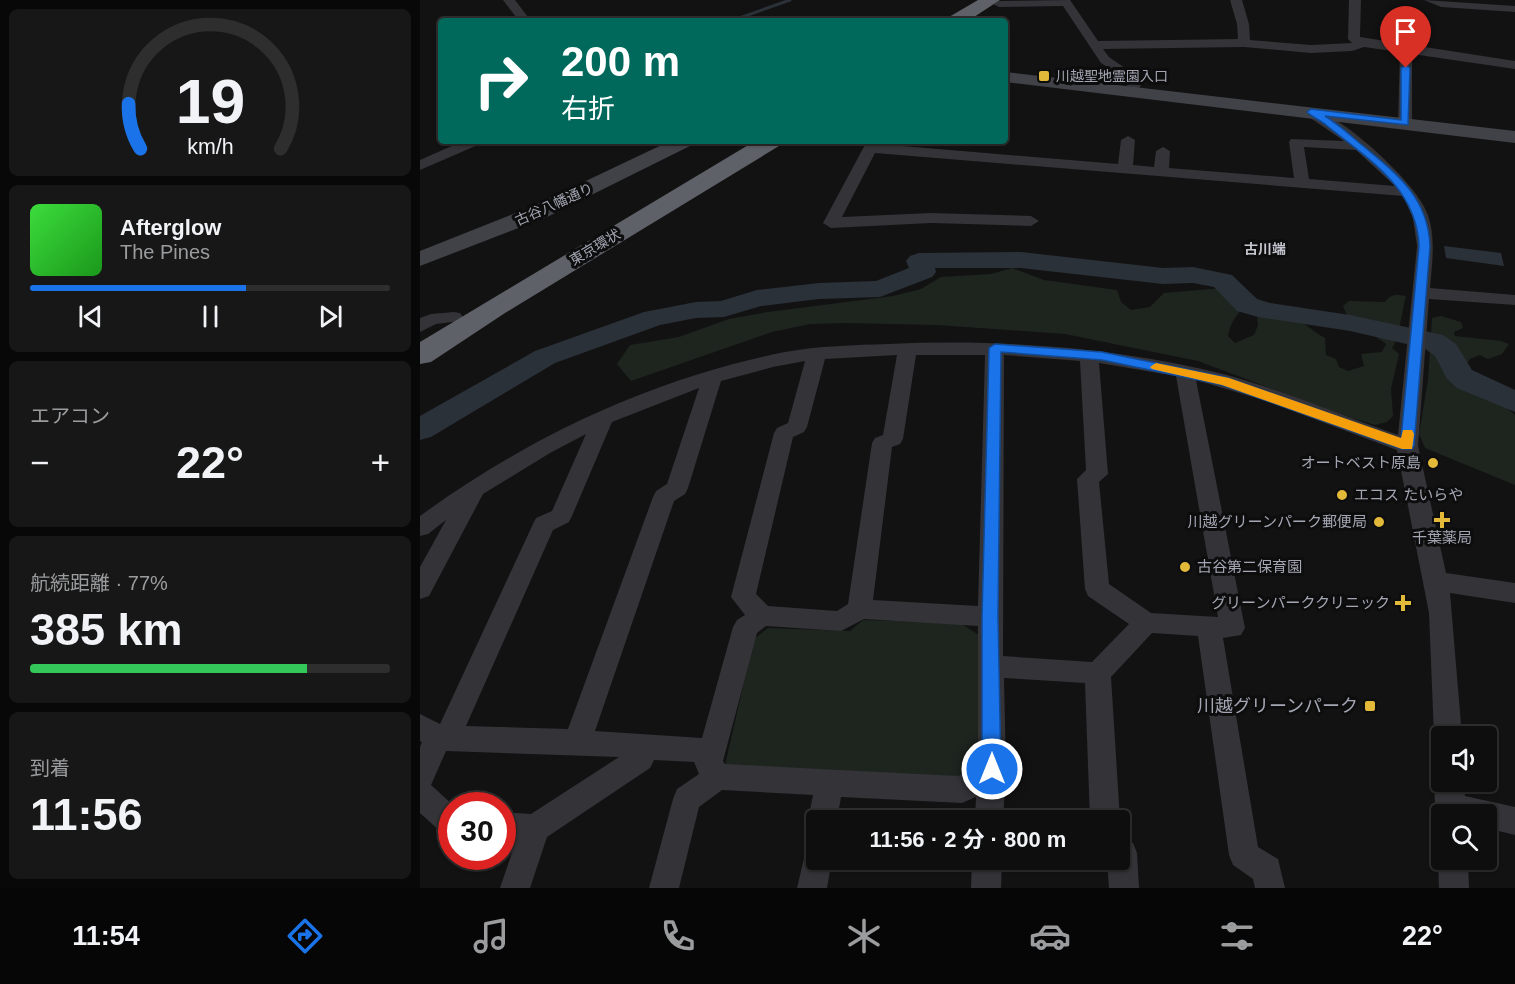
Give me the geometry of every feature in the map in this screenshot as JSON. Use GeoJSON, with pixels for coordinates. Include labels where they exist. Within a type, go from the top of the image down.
{"type":"FeatureCollection","features":[{"type":"Feature","properties":{"kind":"highway"},"geometry":{"type":"LineString","coordinates":[[961,18],[998,1]]}},
{"type":"Feature","properties":{"kind":"highway"},"geometry":{"type":"LineString","coordinates":[[975,18],[998,1]]}},
{"type":"Feature","properties":{"kind":"highway","name":"東京環状"},"geometry":{"type":"LineString","coordinates":[[420,338],[677,188],[746,144]]}},
{"type":"Feature","properties":{"kind":"highway","name":"東京環状"},"geometry":{"type":"LineString","coordinates":[[420,355],[495,307],[766,144]]}},
{"type":"Feature","properties":{"kind":"street"},"geometry":{"type":"LineString","coordinates":[[509,0],[523,18]]}},
{"type":"Feature","properties":{"kind":"street"},"geometry":{"type":"LineString","coordinates":[[1236,0],[1244,43]]}},
{"type":"Feature","properties":{"kind":"street"},"geometry":{"type":"LineString","coordinates":[[1354,0],[1354,39],[1363,43],[1515,65]]}},
{"type":"Feature","properties":{"kind":"street"},"geometry":{"type":"LineString","coordinates":[[1430,0],[1441,4],[1515,9]]}},
{"type":"Feature","properties":{"kind":"street"},"geometry":{"type":"LineString","coordinates":[[998,1],[1064,1],[1105,60],[1132,77],[1134,85],[1131,91]]}},
{"type":"Feature","properties":{"kind":"street"},"geometry":{"type":"LineString","coordinates":[[1094,45],[1244,43],[1311,49],[1363,43]]}},
{"type":"Feature","properties":{"kind":"street"},"geometry":{"type":"LineString","coordinates":[[1405,123],[1406,49]]}},
{"type":"Feature","properties":{"kind":"street"},"geometry":{"type":"LineString","coordinates":[[1008,78],[1515,137]]}},
{"type":"Feature","properties":{"kind":"street"},"geometry":{"type":"LineString","coordinates":[[1311,112],[1327,121],[1397,179],[1417,207],[1424,228],[1425,246],[1407,446],[1436,581],[1443,642],[1447,726]]}},
{"type":"Feature","properties":{"kind":"street"},"geometry":{"type":"LineString","coordinates":[[1125,169],[1128,140]]}},
{"type":"Feature","properties":{"kind":"street"},"geometry":{"type":"LineString","coordinates":[[1302,184],[1296,142],[1358,146]]}},
{"type":"Feature","properties":{"kind":"street"},"geometry":{"type":"LineString","coordinates":[[420,166],[468,144]]}},
{"type":"Feature","properties":{"kind":"street","name":"古谷八幡通り"},"geometry":{"type":"LineString","coordinates":[[420,259],[539,212],[679,144]]}},
{"type":"Feature","properties":{"kind":"street"},"geometry":{"type":"LineString","coordinates":[[1032,221],[982,218],[875,219],[831,223],[872,145],[919,146],[1125,169],[1407,192]]}},
{"type":"Feature","properties":{"kind":"street"},"geometry":{"type":"LineString","coordinates":[[1161,172],[1163,151]]}},
{"type":"Feature","properties":{"kind":"street"},"geometry":{"type":"LineString","coordinates":[[875,219],[882,202]]}},
{"type":"Feature","properties":{"kind":"street"},"geometry":{"type":"LineString","coordinates":[[1419,293],[1515,300]]}},
{"type":"Feature","properties":{"kind":"street"},"geometry":{"type":"LineString","coordinates":[[420,326],[431,319],[454,317]]}},
{"type":"Feature","properties":{"kind":"street"},"geometry":{"type":"LineString","coordinates":[[420,528],[475,487],[552,441],[672,389],[774,361],[857,351],[995,348],[1089,355],[1185,372],[1263,394],[1407,446]]}},
{"type":"Feature","properties":{"kind":"street"},"geometry":{"type":"LineString","coordinates":[[990,810],[992,769],[990,616],[995,348]]}},
{"type":"Feature","properties":{"kind":"street"},"geometry":{"type":"LineString","coordinates":[[860,609],[882,443],[893,439],[907,349]]}},
{"type":"Feature","properties":{"kind":"street"},"geometry":{"type":"LineString","coordinates":[[1089,355],[1097,474],[1088,480],[1097,589],[1146,623],[1232,628],[1185,372]]}},
{"type":"Feature","properties":{"kind":"street"},"geometry":{"type":"LineString","coordinates":[[762,616],[743,597],[784,433],[797,428],[816,356]]}},
{"type":"Feature","properties":{"kind":"street"},"geometry":{"type":"LineString","coordinates":[[577,742],[664,496],[677,488],[712,378]]}},
{"type":"Feature","properties":{"kind":"street"},"geometry":{"type":"LineString","coordinates":[[420,777],[435,734],[544,524],[561,516],[603,419]]}},
{"type":"Feature","properties":{"kind":"street"},"geometry":{"type":"LineString","coordinates":[[420,590],[475,487]]}},
{"type":"Feature","properties":{"kind":"street"},"geometry":{"type":"LineString","coordinates":[[1436,581],[1515,593]]}},
{"type":"Feature","properties":{"kind":"street"},"geometry":{"type":"LineString","coordinates":[[664,888],[687,799],[715,764],[746,627],[762,616],[841,621],[860,609],[990,616]]}},
{"type":"Feature","properties":{"kind":"street"},"geometry":{"type":"LineString","coordinates":[[1105,810],[1098,673],[1146,623]]}},
{"type":"Feature","properties":{"kind":"street"},"geometry":{"type":"LineString","coordinates":[[1209,627],[1244,855],[1267,870],[1270,888]]}},
{"type":"Feature","properties":{"kind":"street"},"geometry":{"type":"LineString","coordinates":[[991,666],[1098,673]]}},
{"type":"Feature","properties":{"kind":"street"},"geometry":{"type":"LineString","coordinates":[[435,734],[645,747],[715,764],[829,783],[962,790],[992,769]]}},
{"type":"Feature","properties":{"kind":"street"},"geometry":{"type":"LineString","coordinates":[[516,827],[535,828],[640,759],[645,747]]}},
{"type":"Feature","properties":{"kind":"street"},"geometry":{"type":"LineString","coordinates":[[825,810],[829,783]]}},
{"type":"Feature","properties":{"kind":"street"},"geometry":{"type":"LineString","coordinates":[[420,795],[438,811]]}},
{"type":"Feature","properties":{"kind":"street"},"geometry":{"type":"LineString","coordinates":[[1450,801],[1515,821]]}},
{"type":"Feature","properties":{"kind":"street"},"geometry":{"type":"LineString","coordinates":[[515,888],[535,828]]}},
{"type":"Feature","properties":{"kind":"street"},"geometry":{"type":"LineString","coordinates":[[812,888],[815,870]]}},
{"type":"Feature","properties":{"kind":"street"},"geometry":{"type":"LineString","coordinates":[[986,888],[987,870]]}},
{"type":"Feature","properties":{"kind":"street"},"geometry":{"type":"LineString","coordinates":[[1123,870],[1124,888]]}},
{"type":"Feature","properties":{"kind":"street"},"geometry":{"type":"LineString","coordinates":[[1453,870],[1454,888]]}},
{"type":"Feature","properties":{"kind":"shaded area"},"geometry":{"type":"Polygon","coordinates":[[[1057,67],[1106,71],[1115,81],[1054,75],[1057,67]]]}},
{"type":"Feature","properties":{"kind":"shaded area"},"geometry":{"type":"Polygon","coordinates":[[[1444,246],[1501,253],[1504,266],[1446,258],[1444,246]]]}},
{"type":"Feature","properties":{"kind":"shaded area"},"geometry":{"type":"Polygon","coordinates":[[[1012,268],[1044,280],[1117,290],[1121,302],[1131,310],[1150,307],[1164,293],[1234,287],[1248,292],[1250,300],[1236,316],[1229,330],[1228,336],[1235,343],[1254,335],[1258,325],[1257,315],[1288,315],[1325,338],[1326,355],[1336,359],[1339,367],[1348,371],[1364,366],[1361,354],[1382,352],[1386,344],[1368,331],[1352,327],[1343,306],[1349,301],[1385,302],[1394,295],[1406,296],[1392,348],[1399,354],[1391,389],[1393,416],[1387,422],[1375,425],[1198,361],[1065,334],[938,325],[810,324],[772,332],[631,381],[617,364],[630,345],[679,337],[729,319],[893,296],[921,289],[941,277],[991,274],[1012,268]]]}},
{"type":"Feature","properties":{"kind":"shaded area"},"geometry":{"type":"Polygon","coordinates":[[[1441,316],[1461,322],[1463,328],[1454,332],[1455,336],[1509,344],[1502,354],[1488,359],[1480,355],[1470,359],[1464,367],[1469,385],[1498,401],[1515,415],[1515,485],[1425,448],[1419,434],[1428,380],[1432,318],[1441,316]]]}},
{"type":"Feature","properties":{"kind":"shaded area"},"geometry":{"type":"Polygon","coordinates":[[[863,620],[960,623],[979,635],[978,756],[956,778],[725,765],[754,639],[768,628],[850,631],[863,620]]]}},
{"type":"Feature","properties":{"kind":"waterway"},"geometry":{"type":"LineString","coordinates":[[739,18],[790,0]]}},
{"type":"Feature","properties":{"kind":"waterway"},"geometry":{"type":"LineString","coordinates":[[420,430],[545,357],[654,318],[696,310],[724,309],[757,298],[819,291],[880,289],[923,272],[919,261],[1021,260],[1163,276],[1193,275],[1223,281],[1247,305],[1268,311],[1350,323],[1433,341],[1446,350],[1454,368],[1462,377],[1481,388],[1515,402]]}},
{"type":"Feature","properties":{"kind":"slow traffic"},"geometry":{"type":"LineString","coordinates":[[1156,367],[1225,381],[1407,446],[1408,434]]}},
{"type":"Feature","properties":{"kind":"place","name":"川越聖地霊園入口"},"geometry":{"type":"Point","coordinates":[1044,76]}},
{"type":"Feature","properties":{"kind":"place","name":"オートベスト原島"},"geometry":{"type":"Point","coordinates":[1433,463]}},
{"type":"Feature","properties":{"kind":"place","name":"エコス たいらや"},"geometry":{"type":"Point","coordinates":[1342,495]}},
{"type":"Feature","properties":{"kind":"place","name":"千葉薬局"},"geometry":{"type":"Point","coordinates":[1442,520]}},
{"type":"Feature","properties":{"kind":"place","name":"川越グリーンパーク郵便局"},"geometry":{"type":"Point","coordinates":[1379,522]}},
{"type":"Feature","properties":{"kind":"place","name":"古谷第二保育園"},"geometry":{"type":"Point","coordinates":[1185,567]}},
{"type":"Feature","properties":{"kind":"place","name":"グリーンパーククリニック"},"geometry":{"type":"Point","coordinates":[1403,603]}},
{"type":"Feature","properties":{"kind":"place","name":"川越グリーンパーク"},"geometry":{"type":"Point","coordinates":[1370,706]}},
{"type":"Feature","properties":{"kind":"district","name":"古川端"},"geometry":{"type":"Point","coordinates":[1265,249]}},
{"type":"Feature","properties":{"kind":"route"},"geometry":{"type":"LineString","coordinates":[[992,769],[990,616],[995,348],[1021,348],[1102,356],[1225,381],[1407,446],[1425,246],[1424,228],[1417,207],[1397,179],[1327,121],[1311,112],[1405,123],[1406,68]]}}]}
